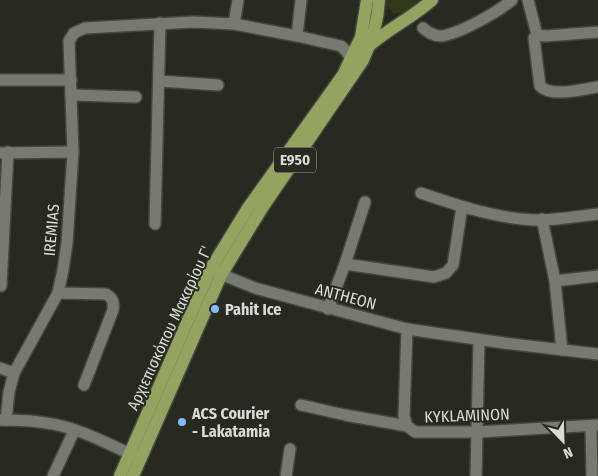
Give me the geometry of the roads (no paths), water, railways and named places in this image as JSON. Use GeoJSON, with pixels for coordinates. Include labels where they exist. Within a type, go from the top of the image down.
{"type":"FeatureCollection","features":[{"type":"Feature","properties":{"kind":"main road","name":"E950"},"geometry":{"type":"LineString","coordinates":[[367,0],[371,21]]}},
{"type":"Feature","properties":{"kind":"main road","name":"E950"},"geometry":{"type":"LineString","coordinates":[[371,21],[379,0]]}},
{"type":"Feature","properties":{"kind":"main road","name":"Αρχιεπισκόπου Μακαρίου Γ'"},"geometry":{"type":"LineString","coordinates":[[216,272],[354,76],[370,45],[383,34],[410,18],[432,0]]}},
{"type":"Feature","properties":{"kind":"main road"},"geometry":{"type":"LineString","coordinates":[[371,21],[410,18]]}},
{"type":"Feature","properties":{"kind":"main road","name":"Αρχιεπισκόπου Μακαρίου Γ'"},"geometry":{"type":"LineString","coordinates":[[370,45],[371,21]]}},
{"type":"Feature","properties":{"kind":"main road","name":"Αρχιεπισκόπου Μακαρίου Γ'"},"geometry":{"type":"LineString","coordinates":[[120,476],[135,457],[216,272],[248,208],[323,105],[351,60],[361,36],[371,21]]}},
{"type":"Feature","properties":{"kind":"main road","name":"Αρχιεπισκόπου Μακαρίου Γ'"},"geometry":{"type":"LineString","coordinates":[[134,476],[135,457]]}},
{"type":"Feature","properties":{"kind":"street"},"geometry":{"type":"LineString","coordinates":[[234,24],[238,0]]}},
{"type":"Feature","properties":{"kind":"street"},"geometry":{"type":"LineString","coordinates":[[297,36],[301,0]]}},
{"type":"Feature","properties":{"kind":"street"},"geometry":{"type":"LineString","coordinates":[[423,28],[431,34],[439,36],[448,34],[491,16],[512,0]]}},
{"type":"Feature","properties":{"kind":"street"},"geometry":{"type":"LineString","coordinates":[[528,0],[537,35],[534,38],[540,86],[553,93],[598,87]]}},
{"type":"Feature","properties":{"kind":"street"},"geometry":{"type":"LineString","coordinates":[[155,224],[160,23],[234,24],[297,36],[341,46],[351,60]]}},
{"type":"Feature","properties":{"kind":"street","name":"IREMIAS"},"geometry":{"type":"LineString","coordinates":[[3,420],[14,373],[58,293],[67,243],[73,152],[69,41],[74,33],[85,28],[160,23]]}},
{"type":"Feature","properties":{"kind":"street"},"geometry":{"type":"LineString","coordinates":[[537,35],[598,32]]}},
{"type":"Feature","properties":{"kind":"street"},"geometry":{"type":"LineString","coordinates":[[0,80],[71,80]]}},
{"type":"Feature","properties":{"kind":"street"},"geometry":{"type":"LineString","coordinates":[[159,82],[218,85]]}},
{"type":"Feature","properties":{"kind":"street"},"geometry":{"type":"LineString","coordinates":[[71,95],[136,97]]}},
{"type":"Feature","properties":{"kind":"street"},"geometry":{"type":"LineString","coordinates":[[1,286],[4,153],[73,152]]}},
{"type":"Feature","properties":{"kind":"street"},"geometry":{"type":"LineString","coordinates":[[421,193],[462,207],[521,219],[598,214]]}},
{"type":"Feature","properties":{"kind":"street"},"geometry":{"type":"LineString","coordinates":[[328,309],[365,202]]}},
{"type":"Feature","properties":{"kind":"street"},"geometry":{"type":"LineString","coordinates":[[345,264],[434,277],[446,273],[453,265],[462,207]]}},
{"type":"Feature","properties":{"kind":"street"},"geometry":{"type":"LineString","coordinates":[[542,219],[555,281],[562,350],[598,354]]}},
{"type":"Feature","properties":{"kind":"street","name":"ANTHEON"},"geometry":{"type":"LineString","coordinates":[[216,272],[255,288],[407,329],[562,350]]}},
{"type":"Feature","properties":{"kind":"street"},"geometry":{"type":"LineString","coordinates":[[555,281],[598,276]]}},
{"type":"Feature","properties":{"kind":"street"},"geometry":{"type":"LineString","coordinates":[[58,293],[106,294],[112,297],[114,303],[84,384]]}},
{"type":"Feature","properties":{"kind":"street","name":"KYKLAMINON"},"geometry":{"type":"LineString","coordinates":[[407,329],[404,416],[407,426],[415,432],[478,432],[595,426]]}},
{"type":"Feature","properties":{"kind":"street"},"geometry":{"type":"LineString","coordinates":[[476,476],[479,340]]}},
{"type":"Feature","properties":{"kind":"street"},"geometry":{"type":"LineString","coordinates":[[0,368],[14,373]]}},
{"type":"Feature","properties":{"kind":"street"},"geometry":{"type":"LineString","coordinates":[[302,405],[345,416],[407,426]]}},
{"type":"Feature","properties":{"kind":"street"},"geometry":{"type":"LineString","coordinates":[[3,420],[47,423],[98,439],[135,457]]}},
{"type":"Feature","properties":{"kind":"street"},"geometry":{"type":"LineString","coordinates":[[592,476],[595,426]]}},
{"type":"Feature","properties":{"kind":"street"},"geometry":{"type":"LineString","coordinates":[[54,476],[74,431]]}},
{"type":"Feature","properties":{"kind":"street"},"geometry":{"type":"LineString","coordinates":[[286,476],[290,449]]}},
{"type":"Feature","properties":{"kind":"place","name":"Pahit Ice"},"geometry":{"type":"Point","coordinates":[215,309]}},
{"type":"Feature","properties":{"kind":"place","name":"ACS Courier - Lakatamia"},"geometry":{"type":"Point","coordinates":[182,422]}}]}
